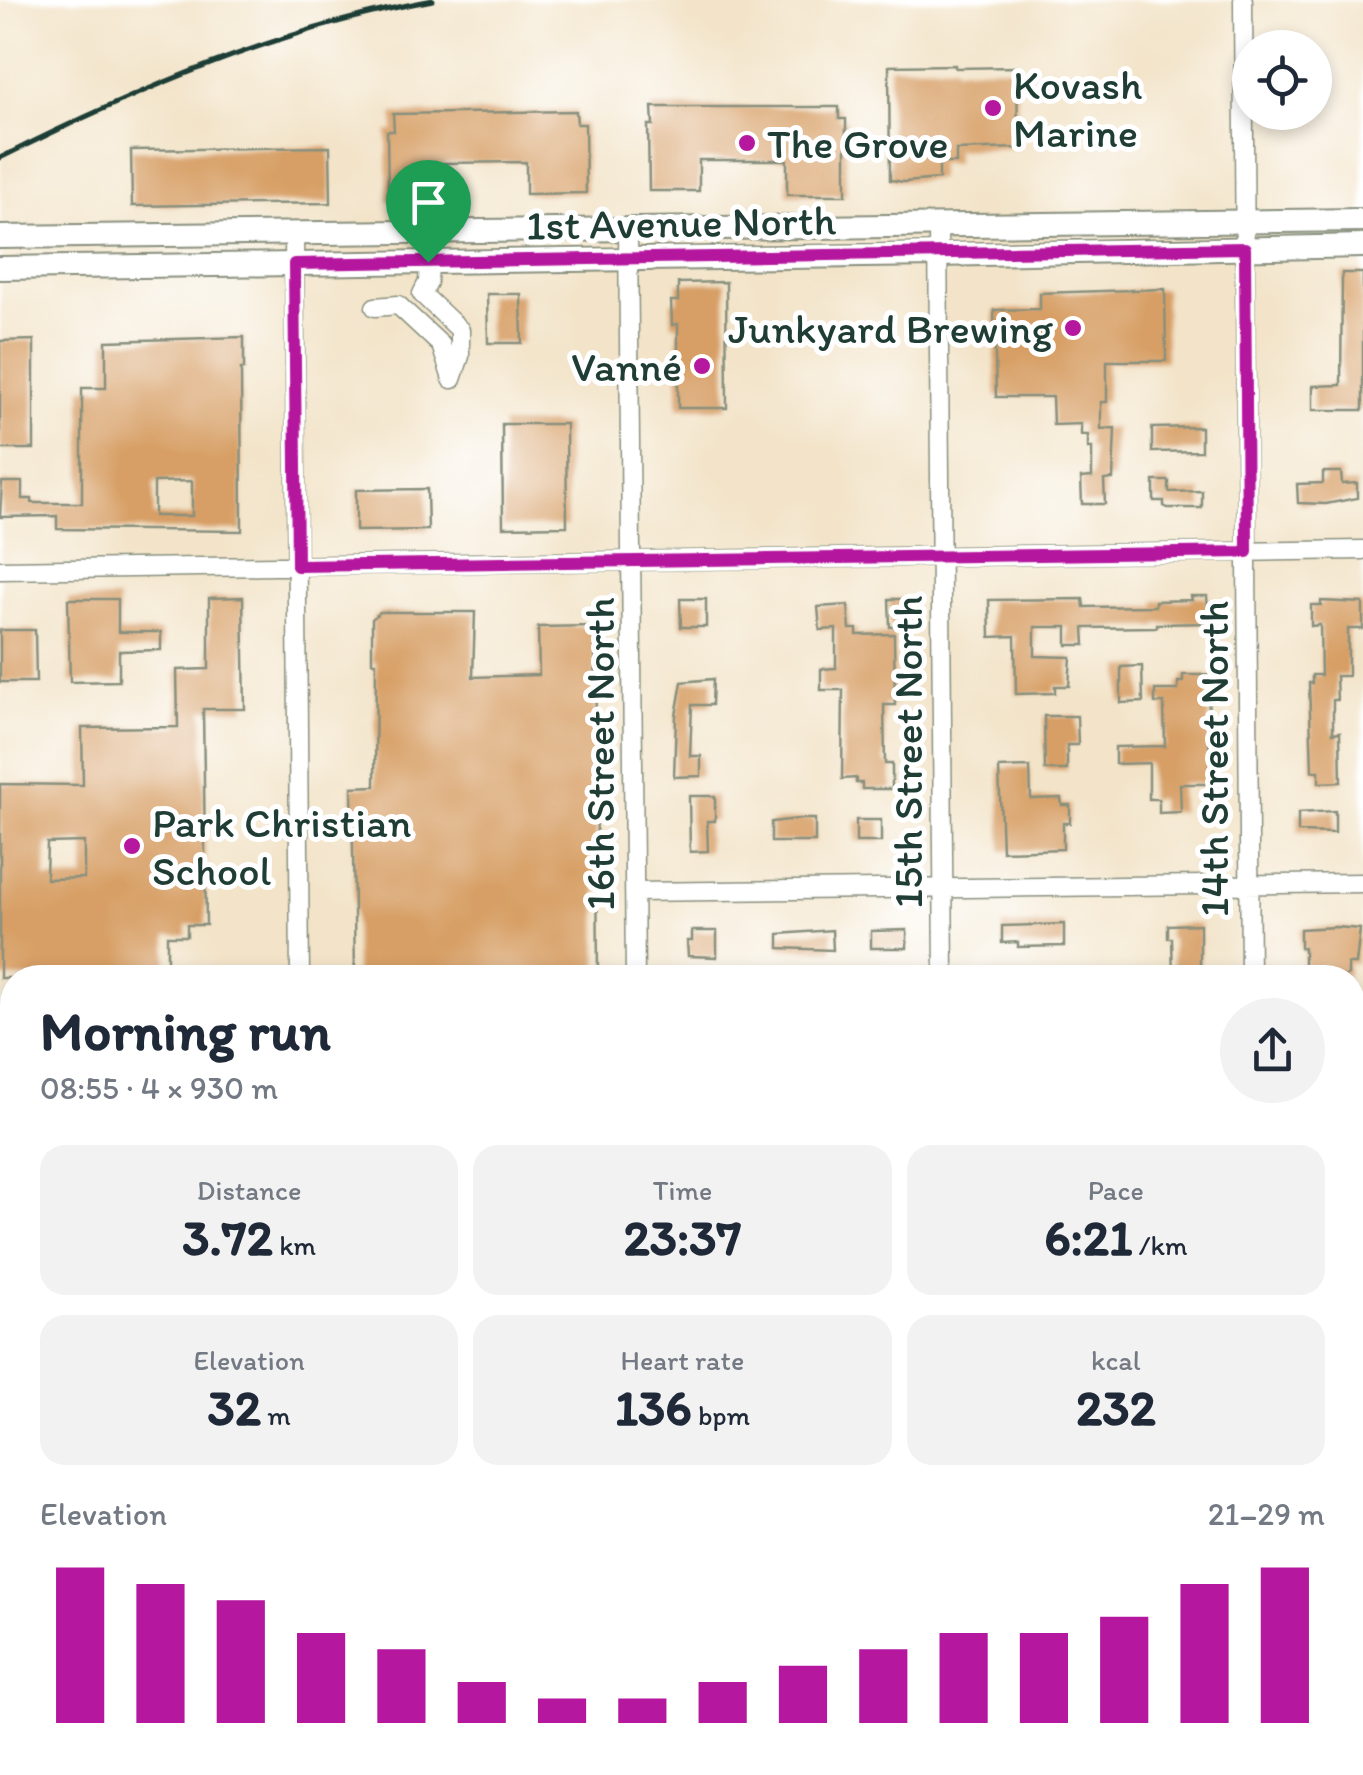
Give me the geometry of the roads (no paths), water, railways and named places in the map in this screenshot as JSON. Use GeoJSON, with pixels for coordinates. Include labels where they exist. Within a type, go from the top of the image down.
{"type":"FeatureCollection","features":[{"type":"Feature","properties":{"kind":"main road","name":"1st Avenue North"},"geometry":{"type":"LineString","coordinates":[[0,237],[1363,220]]}},
{"type":"Feature","properties":{"kind":"main road","name":"1st Avenue North"},"geometry":{"type":"LineString","coordinates":[[0,268],[938,256],[1363,246]]}},
{"type":"Feature","properties":{"kind":"street","name":"14th Street North"},"geometry":{"type":"LineString","coordinates":[[1242,0],[1250,965]]}},
{"type":"Feature","properties":{"kind":"street","name":"15th Street North"},"geometry":{"type":"LineString","coordinates":[[938,225],[944,965]]}},
{"type":"Feature","properties":{"kind":"street","name":"16th Street North"},"geometry":{"type":"LineString","coordinates":[[628,229],[636,965]]}},
{"type":"Feature","properties":{"kind":"street"},"geometry":{"type":"LineString","coordinates":[[294,234],[300,965]]}},
{"type":"Feature","properties":{"kind":"street"},"geometry":{"type":"LineString","coordinates":[[375,307],[398,306],[441,345],[452,379],[460,356],[460,330],[422,294],[428,282],[428,262]]}},
{"type":"Feature","properties":{"kind":"street"},"geometry":{"type":"LineString","coordinates":[[0,570],[1363,550]]}},
{"type":"Feature","properties":{"kind":"street"},"geometry":{"type":"LineString","coordinates":[[635,892],[1363,883]]}},
{"type":"Feature","properties":{"kind":"railway"},"geometry":{"type":"LineString","coordinates":[[0,158],[104,108],[211,64],[321,27],[433,0]]}},
{"type":"Feature","properties":{"kind":"place","name":"Kovash Marine"},"geometry":{"type":"Point","coordinates":[993,108]}},
{"type":"Feature","properties":{"kind":"place","name":"The Grove"},"geometry":{"type":"Point","coordinates":[747,143]}},
{"type":"Feature","properties":{"kind":"place","name":"Junkyard Brewing"},"geometry":{"type":"Point","coordinates":[1073,328]}},
{"type":"Feature","properties":{"kind":"place","name":"Vanné"},"geometry":{"type":"Point","coordinates":[702,366]}},
{"type":"Feature","properties":{"kind":"place","name":"Park Christian School"},"geometry":{"type":"Point","coordinates":[132,846]}}]}
